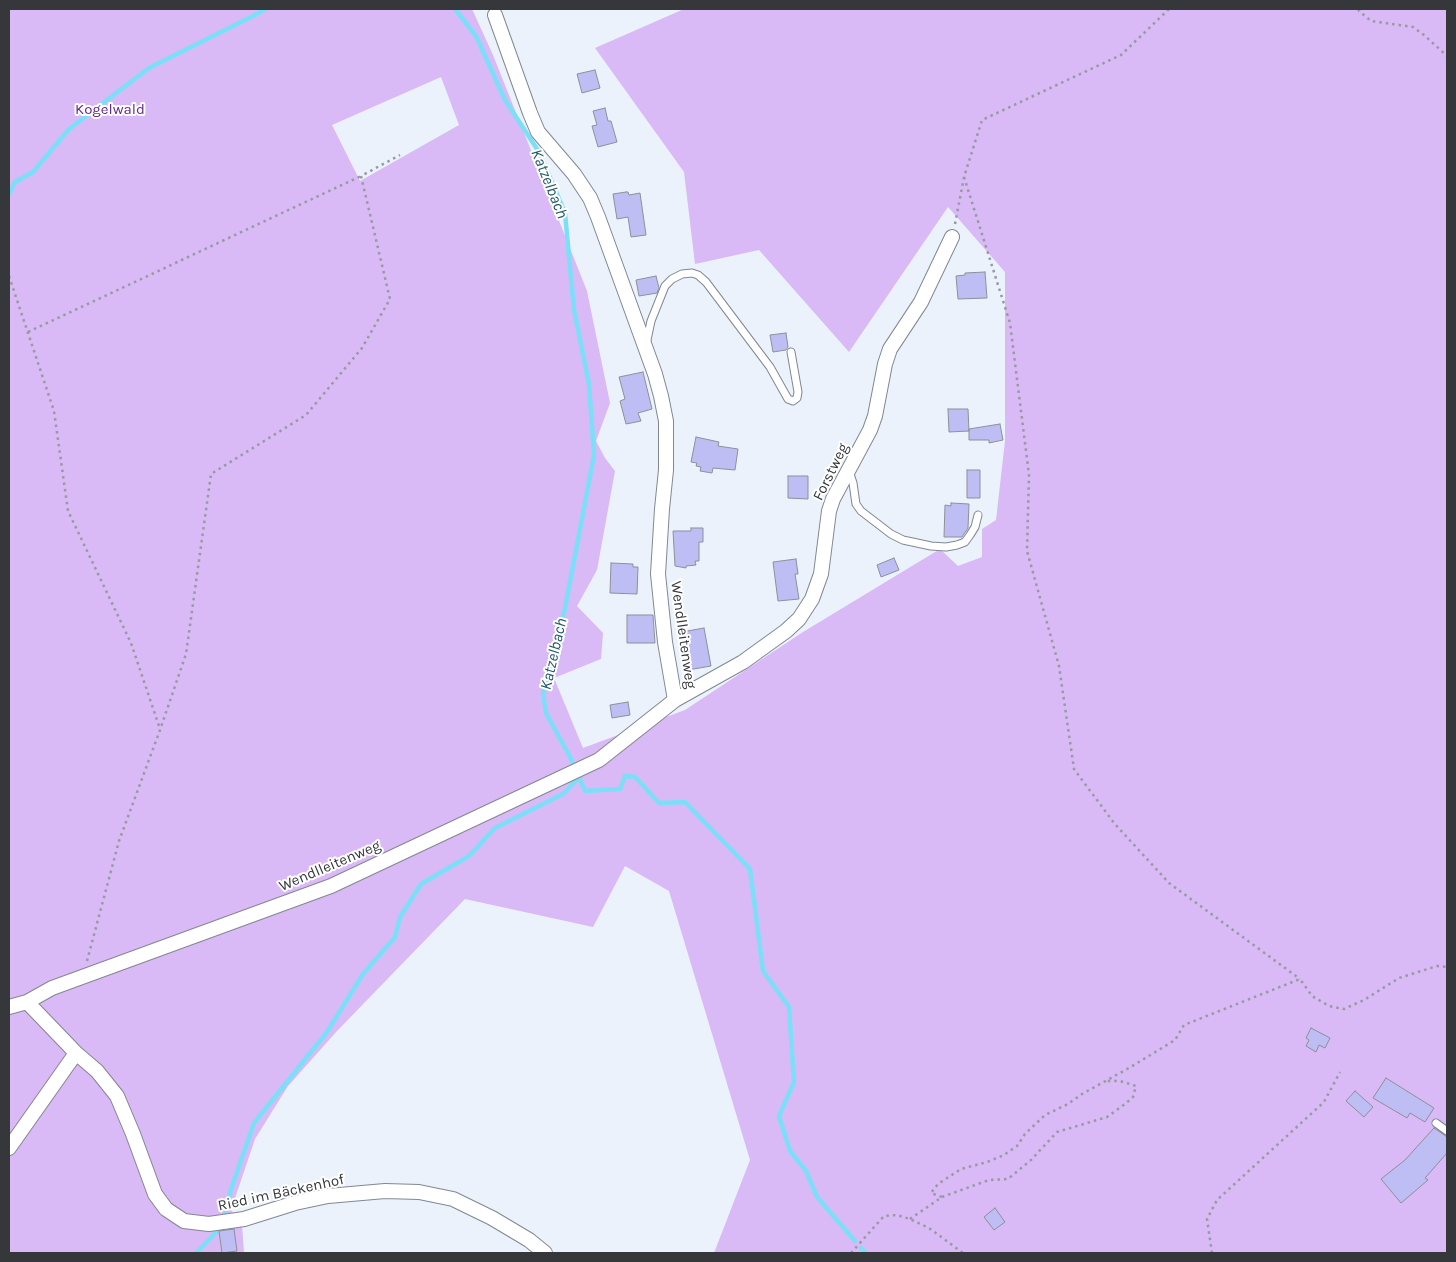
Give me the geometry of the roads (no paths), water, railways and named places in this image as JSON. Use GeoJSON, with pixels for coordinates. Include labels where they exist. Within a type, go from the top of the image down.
{"type":"FeatureCollection","features":[{"type":"Feature","properties":{"kind":"street","name":"Wendlleitenweg"},"geometry":{"type":"LineString","coordinates":[[9,1006],[27,1002],[52,988],[331,886],[599,760],[675,700],[665,642],[658,574],[666,470],[666,421],[655,374],[590,198],[574,174],[538,132],[495,15]]}},
{"type":"Feature","properties":{"kind":"street","name":"Forstweg"},"geometry":{"type":"LineString","coordinates":[[675,700],[743,662],[786,631],[799,619],[812,599],[821,574],[829,511],[833,499],[870,430],[890,349],[921,302],[952,236]]}},
{"type":"Feature","properties":{"kind":"street","name":"Ried im Bäckenhof"},"geometry":{"type":"LineString","coordinates":[[27,1002],[76,1053],[97,1071],[117,1096],[155,1194],[166,1209],[184,1221],[209,1224],[244,1219],[295,1203],[328,1196],[385,1191],[419,1192],[453,1199],[492,1218],[529,1240],[545,1253]]}},
{"type":"Feature","properties":{"kind":"street"},"geometry":{"type":"LineString","coordinates":[[9,1148],[76,1053]]}},
{"type":"Feature","properties":{"kind":"lane"},"geometry":{"type":"LineString","coordinates":[[644,344],[665,286],[672,279],[682,274],[692,273],[698,275],[706,282],[770,368],[788,399],[793,401],[798,398],[798,392],[792,352]]}},
{"type":"Feature","properties":{"kind":"lane"},"geometry":{"type":"LineString","coordinates":[[847,473],[851,477],[856,504],[861,511],[891,534],[904,540],[931,546],[946,547],[957,545],[965,542],[970,535],[978,515]]}},
{"type":"Feature","properties":{"kind":"lane"},"geometry":{"type":"LineString","coordinates":[[1436,1123],[1447,1130]]}},
{"type":"Feature","properties":{"kind":"waterway"},"geometry":{"type":"LineString","coordinates":[[9,194],[15,182],[33,172],[69,129],[149,68],[265,9]]}},
{"type":"Feature","properties":{"kind":"waterway","name":"Katzelbach"},"geometry":{"type":"LineString","coordinates":[[455,9],[476,36],[505,100],[539,152],[565,213],[574,310],[589,384],[594,455],[565,608],[543,694],[546,713],[570,757],[585,791],[620,789],[625,776],[635,777],[659,803],[685,802],[750,869],[763,971],[789,1007],[794,1082],[779,1116],[790,1151],[806,1171],[817,1197],[855,1241]]}},
{"type":"Feature","properties":{"kind":"waterway"},"geometry":{"type":"LineString","coordinates":[[224,1217],[231,1189],[254,1123],[327,1032],[363,974],[395,937],[400,917],[421,884],[469,856],[495,828],[563,794],[579,777]]}},
{"type":"Feature","properties":{"kind":"waterway"},"geometry":{"type":"LineString","coordinates":[[196,1253],[219,1229]]}},
{"type":"Feature","properties":{"kind":"waterway","name":"Katzelbach"},"geometry":{"type":"LineString","coordinates":[[861,1248],[866,1253]]}},
{"type":"Feature","properties":{"kind":"park label","name":"Kogelwald"},"geometry":{"type":"Point","coordinates":[110,110]}}]}
